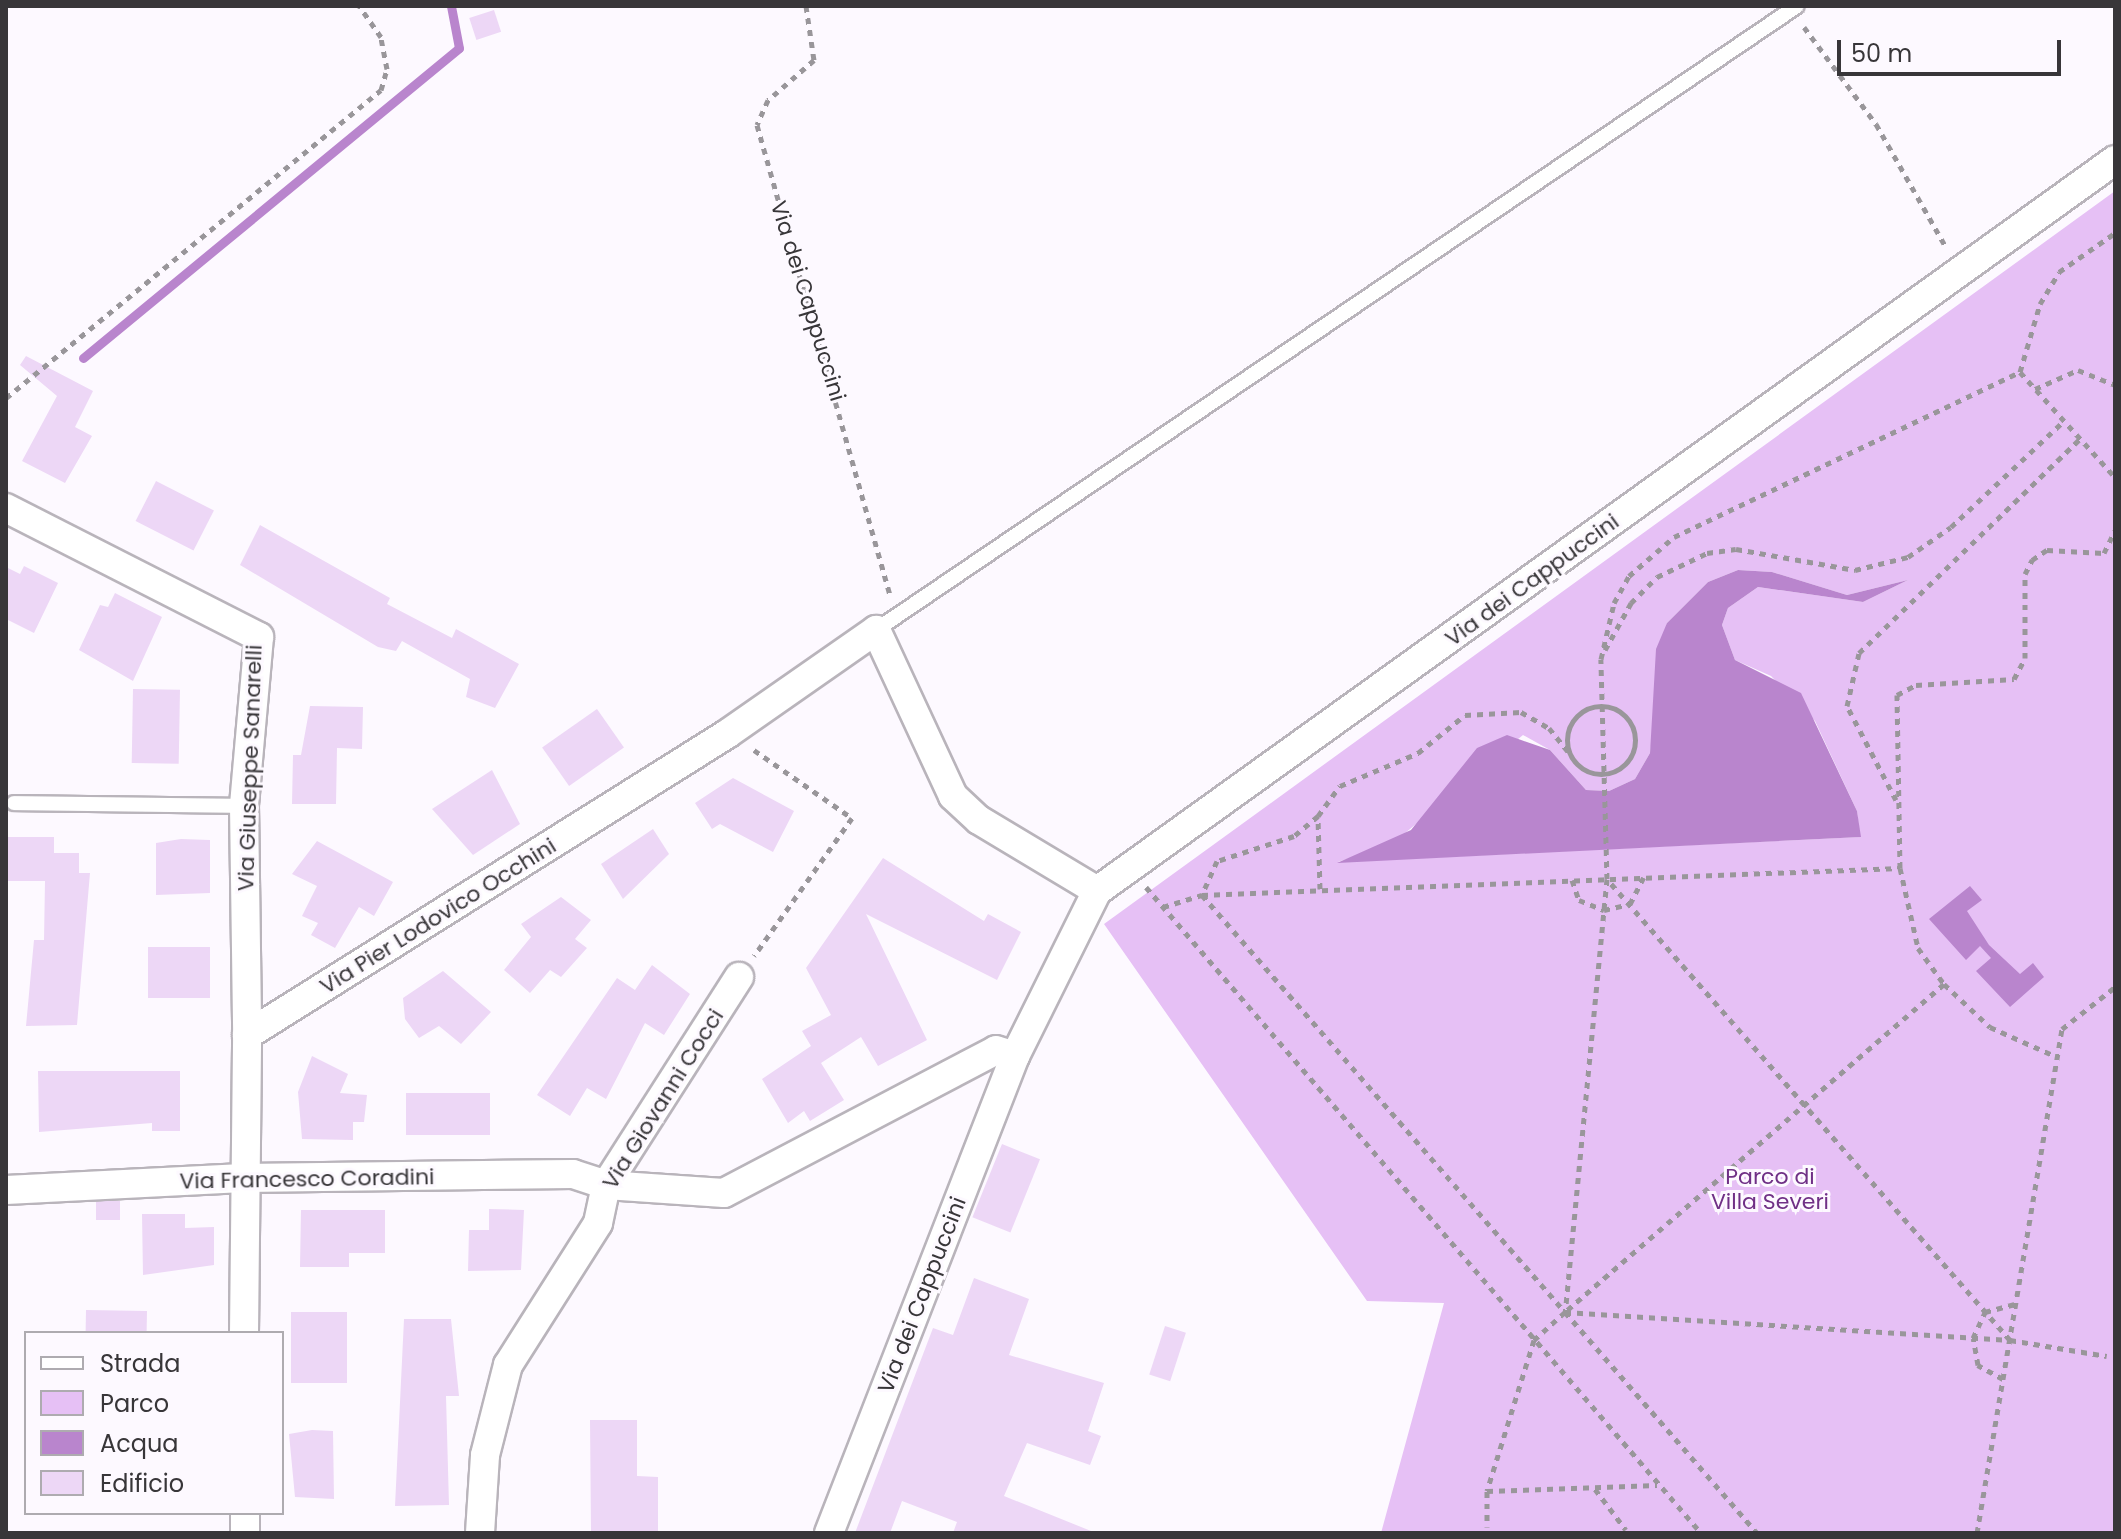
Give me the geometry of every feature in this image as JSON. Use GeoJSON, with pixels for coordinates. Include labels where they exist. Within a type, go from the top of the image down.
{"type":"FeatureCollection","features":[{"type":"Feature","properties":{"kind":"street","name":"Via dei Cappuccini"},"geometry":{"type":"LineString","coordinates":[[829,1533],[1015,1056],[1097,891],[2115,160]]}},
{"type":"Feature","properties":{"kind":"street","name":"Via Giuseppe Sanarelli"},"geometry":{"type":"LineString","coordinates":[[6,508],[259,637],[244,806],[247,1035]]}},
{"type":"Feature","properties":{"kind":"street","name":"Via Pier Lodovico Occhini"},"geometry":{"type":"LineString","coordinates":[[247,1035],[727,734],[886,623]]}},
{"type":"Feature","properties":{"kind":"street"},"geometry":{"type":"LineString","coordinates":[[886,623],[953,796],[979,820],[1097,891]]}},
{"type":"Feature","properties":{"kind":"street","name":"Via Giovanni Cocci"},"geometry":{"type":"LineString","coordinates":[[480,1533],[485,1455],[508,1365],[598,1223],[606,1185],[739,977]]}},
{"type":"Feature","properties":{"kind":"street"},"geometry":{"type":"LineString","coordinates":[[244,1331],[243,1178],[247,1035]]}},
{"type":"Feature","properties":{"kind":"street"},"geometry":{"type":"LineString","coordinates":[[606,1185],[724,1193],[996,1050],[1015,1056]]}},
{"type":"Feature","properties":{"kind":"street","name":"Via Francesco Coradini"},"geometry":{"type":"LineString","coordinates":[[6,1190],[243,1178],[573,1174],[606,1185]]}},
{"type":"Feature","properties":{"kind":"lane"},"geometry":{"type":"LineString","coordinates":[[886,623],[1792,7]]}},
{"type":"Feature","properties":{"kind":"lane"},"geometry":{"type":"LineString","coordinates":[[14,803],[244,806]]}},
{"type":"Feature","properties":{"kind":"path"},"geometry":{"type":"LineString","coordinates":[[6,398],[381,90],[387,69],[381,37],[359,6]]}},
{"type":"Feature","properties":{"kind":"path","name":"Via dei Cappuccini"},"geometry":{"type":"LineString","coordinates":[[806,6],[814,60],[768,100],[757,125],[886,623]]}},
{"type":"Feature","properties":{"kind":"path"},"geometry":{"type":"LineString","coordinates":[[1792,7],[1876,124],[1960,272]]}},
{"type":"Feature","properties":{"kind":"path"},"geometry":{"type":"LineString","coordinates":[[1565,1312],[1607,879],[1599,706],[1601,659],[1614,603],[1629,576],[1674,537],[2020,372],[2040,304],[2059,272],[2115,233]]}},
{"type":"Feature","properties":{"kind":"path"},"geometry":{"type":"LineString","coordinates":[[2035,389],[2078,370],[2115,385]]}},
{"type":"Feature","properties":{"kind":"path"},"geometry":{"type":"LineString","coordinates":[[2020,372],[2114,475]]}},
{"type":"Feature","properties":{"kind":"path"},"geometry":{"type":"LineString","coordinates":[[1601,659],[1648,586],[1707,553],[1772,553],[1855,570],[1908,557],[1951,527],[2064,421]]}},
{"type":"Feature","properties":{"kind":"path"},"geometry":{"type":"LineString","coordinates":[[1897,801],[1847,706],[1859,653],[2080,439]]}},
{"type":"Feature","properties":{"kind":"path"},"geometry":{"type":"LineString","coordinates":[[2057,1057],[1990,1027],[1944,984],[1918,948],[1900,868],[1897,695],[1916,685],[2014,679],[2025,658],[2025,574],[2032,560],[2047,550],[2104,553],[2115,530]]}},
{"type":"Feature","properties":{"kind":"path"},"geometry":{"type":"LineString","coordinates":[[1570,754],[1573,720],[1599,706]]}},
{"type":"Feature","properties":{"kind":"path"},"geometry":{"type":"LineString","coordinates":[[1599,706],[1627,718],[1634,732],[1628,760],[1602,774]]}},
{"type":"Feature","properties":{"kind":"path"},"geometry":{"type":"LineString","coordinates":[[1202,895],[1217,861],[1283,841],[1318,816],[1358,774],[1418,753],[1446,727],[1489,709],[1521,712],[1549,728],[1570,754],[1602,774]]}},
{"type":"Feature","properties":{"kind":"path"},"geometry":{"type":"LineString","coordinates":[[727,734],[852,818],[739,977]]}},
{"type":"Feature","properties":{"kind":"path"},"geometry":{"type":"LineString","coordinates":[[1318,816],[1320,889]]}},
{"type":"Feature","properties":{"kind":"path"},"geometry":{"type":"LineString","coordinates":[[1163,907],[1202,895],[1900,868]]}},
{"type":"Feature","properties":{"kind":"path"},"geometry":{"type":"LineString","coordinates":[[1131,869],[1701,1533]]}},
{"type":"Feature","properties":{"kind":"path"},"geometry":{"type":"LineString","coordinates":[[1572,880],[1579,900],[1604,910],[1630,904],[1644,877]]}},
{"type":"Feature","properties":{"kind":"path"},"geometry":{"type":"LineString","coordinates":[[1607,879],[1803,1107],[2010,1340]]}},
{"type":"Feature","properties":{"kind":"path"},"geometry":{"type":"LineString","coordinates":[[1202,895],[1757,1533]]}},
{"type":"Feature","properties":{"kind":"path"},"geometry":{"type":"LineString","coordinates":[[1487,1527],[1487,1491],[1534,1340],[1944,984]]}},
{"type":"Feature","properties":{"kind":"path"},"geometry":{"type":"LineString","coordinates":[[1977,1533],[2062,1029],[2115,987]]}},
{"type":"Feature","properties":{"kind":"path"},"geometry":{"type":"LineString","coordinates":[[1985,1312],[2015,1304]]}},
{"type":"Feature","properties":{"kind":"path"},"geometry":{"type":"LineString","coordinates":[[1565,1312],[2010,1340],[2107,1356]]}},
{"type":"Feature","properties":{"kind":"path"},"geometry":{"type":"LineString","coordinates":[[1985,1312],[1973,1338],[1978,1365],[2003,1379]]}},
{"type":"Feature","properties":{"kind":"path"},"geometry":{"type":"LineString","coordinates":[[1487,1491],[1658,1485]]}},
{"type":"Feature","properties":{"kind":"path"},"geometry":{"type":"LineString","coordinates":[[1594,1488],[1626,1530]]}},
{"type":"Feature","properties":{"kind":"green space","name":"Parco di Villa Severi"},"geometry":{"type":"Polygon","coordinates":[[[2115,191],[2115,1533],[1381,1533],[1444,1303],[1367,1301],[1104,924],[2115,191]],[[1738,570],[1708,582],[1667,623],[1650,753],[1635,779],[1609,791],[1586,790],[1550,750],[1523,735],[1392,844],[1338,862],[1860,837],[1857,811],[1815,721],[1771,676],[1735,660],[1722,625],[1728,608],[1758,587],[1863,602],[1908,580],[1847,595],[1772,572],[1738,570]]]}},
{"type":"Feature","properties":{"kind":"water"},"geometry":{"type":"Polygon","coordinates":[[[1738,570],[1772,572],[1847,595],[1908,580],[1863,602],[1758,587],[1728,608],[1722,625],[1735,660],[1801,693],[1857,811],[1861,837],[1337,863],[1411,830],[1477,748],[1507,735],[1550,750],[1586,790],[1609,791],[1635,779],[1650,753],[1656,649],[1667,623],[1708,582],[1738,570]]]}},
{"type":"Feature","properties":{"kind":"water"},"geometry":{"type":"Polygon","coordinates":[[[1970,886],[1982,900],[1967,911],[1989,945],[2020,974],[2033,963],[2044,977],[2010,1007],[1976,971],[1991,958],[1980,946],[1966,960],[1929,919],[1970,886]]]}},
{"type":"Feature","properties":{"kind":"building"},"geometry":{"type":"Polygon","coordinates":[[[494,10],[501,32],[476,40],[469,18],[494,10]]]}},
{"type":"Feature","properties":{"kind":"building"},"geometry":{"type":"Polygon","coordinates":[[[26,356],[93,391],[75,427],[92,436],[65,483],[22,461],[57,396],[20,365],[26,356]]]}},
{"type":"Feature","properties":{"kind":"building"},"geometry":{"type":"Polygon","coordinates":[[[156,481],[214,511],[193,551],[136,521],[156,481]]]}},
{"type":"Feature","properties":{"kind":"building"},"geometry":{"type":"Polygon","coordinates":[[[260,525],[390,598],[387,604],[452,638],[456,629],[519,664],[495,708],[466,697],[470,679],[402,641],[396,651],[378,647],[240,565],[260,525]]]}},
{"type":"Feature","properties":{"kind":"building"},"geometry":{"type":"Polygon","coordinates":[[[24,566],[58,583],[34,633],[6,619],[6,567],[20,574],[24,566]]]}},
{"type":"Feature","properties":{"kind":"building"},"geometry":{"type":"Polygon","coordinates":[[[115,593],[162,617],[133,681],[79,650],[100,605],[108,607],[115,593]]]}},
{"type":"Feature","properties":{"kind":"building"},"geometry":{"type":"Polygon","coordinates":[[[133,689],[180,690],[179,764],[132,763],[133,689]]]}},
{"type":"Feature","properties":{"kind":"building"},"geometry":{"type":"Polygon","coordinates":[[[310,706],[363,707],[362,749],[337,748],[336,804],[292,804],[293,755],[301,755],[310,706]]]}},
{"type":"Feature","properties":{"kind":"building"},"geometry":{"type":"Polygon","coordinates":[[[597,709],[624,748],[569,786],[542,747],[597,709]]]}},
{"type":"Feature","properties":{"kind":"building"},"geometry":{"type":"Polygon","coordinates":[[[492,770],[520,824],[473,855],[432,809],[492,770]]]}},
{"type":"Feature","properties":{"kind":"building"},"geometry":{"type":"Polygon","coordinates":[[[733,778],[794,811],[773,852],[720,824],[712,829],[695,803],[733,778]]]}},
{"type":"Feature","properties":{"kind":"building"},"geometry":{"type":"Polygon","coordinates":[[[653,829],[669,854],[623,899],[601,864],[653,829]]]}},
{"type":"Feature","properties":{"kind":"building"},"geometry":{"type":"Polygon","coordinates":[[[7,837],[54,837],[54,853],[79,853],[79,873],[90,873],[77,1025],[26,1026],[34,940],[44,940],[45,881],[7,881],[7,837]]]}},
{"type":"Feature","properties":{"kind":"building"},"geometry":{"type":"Polygon","coordinates":[[[181,839],[210,840],[210,893],[156,895],[156,843],[181,839]]]}},
{"type":"Feature","properties":{"kind":"building"},"geometry":{"type":"Polygon","coordinates":[[[317,841],[393,882],[374,916],[359,907],[335,948],[311,935],[318,923],[302,916],[317,886],[292,874],[317,841]]]}},
{"type":"Feature","properties":{"kind":"building"},"geometry":{"type":"Polygon","coordinates":[[[883,858],[984,921],[988,914],[1021,932],[997,980],[866,914],[927,1040],[878,1066],[861,1037],[821,1063],[844,1100],[810,1121],[804,1111],[788,1123],[762,1079],[811,1046],[802,1031],[831,1015],[806,968],[883,858]]]}},
{"type":"Feature","properties":{"kind":"building"},"geometry":{"type":"Polygon","coordinates":[[[561,897],[591,920],[575,939],[587,948],[561,977],[550,970],[530,993],[504,970],[531,937],[521,924],[561,897]]]}},
{"type":"Feature","properties":{"kind":"building"},"geometry":{"type":"Polygon","coordinates":[[[148,947],[210,947],[210,998],[148,998],[148,947]]]}},
{"type":"Feature","properties":{"kind":"building"},"geometry":{"type":"Polygon","coordinates":[[[652,965],[690,994],[664,1035],[645,1023],[606,1099],[587,1088],[570,1116],[537,1095],[617,978],[635,990],[652,965]]]}},
{"type":"Feature","properties":{"kind":"building"},"geometry":{"type":"Polygon","coordinates":[[[443,971],[491,1012],[461,1044],[439,1026],[419,1038],[405,1019],[403,998],[443,971]]]}},
{"type":"Feature","properties":{"kind":"building"},"geometry":{"type":"Polygon","coordinates":[[[312,1056],[348,1074],[340,1093],[367,1095],[364,1122],[353,1122],[353,1140],[302,1139],[298,1092],[312,1056]]]}},
{"type":"Feature","properties":{"kind":"building"},"geometry":{"type":"Polygon","coordinates":[[[38,1071],[180,1071],[180,1131],[152,1131],[152,1123],[39,1132],[38,1071]]]}},
{"type":"Feature","properties":{"kind":"building"},"geometry":{"type":"Polygon","coordinates":[[[406,1093],[490,1093],[490,1135],[406,1135],[406,1093]]]}},
{"type":"Feature","properties":{"kind":"building"},"geometry":{"type":"Polygon","coordinates":[[[1002,1144],[1040,1159],[1010,1233],[972,1217],[1002,1144]]]}},
{"type":"Feature","properties":{"kind":"building"},"geometry":{"type":"Polygon","coordinates":[[[96,1201],[120,1201],[120,1220],[96,1220],[96,1201]]]}},
{"type":"Feature","properties":{"kind":"building"},"geometry":{"type":"Polygon","coordinates":[[[489,1209],[524,1210],[521,1270],[468,1271],[469,1230],[489,1230],[489,1209]]]}},
{"type":"Feature","properties":{"kind":"building"},"geometry":{"type":"Polygon","coordinates":[[[301,1210],[385,1210],[385,1253],[349,1253],[349,1267],[300,1267],[301,1210]]]}},
{"type":"Feature","properties":{"kind":"building"},"geometry":{"type":"Polygon","coordinates":[[[142,1214],[185,1214],[185,1228],[214,1227],[214,1265],[143,1275],[142,1214]]]}},
{"type":"Feature","properties":{"kind":"building"},"geometry":{"type":"Polygon","coordinates":[[[974,1278],[1029,1299],[1009,1355],[1104,1383],[1088,1431],[1101,1436],[1090,1465],[1027,1443],[1004,1496],[1096,1533],[953,1533],[957,1522],[902,1501],[890,1533],[855,1533],[933,1328],[953,1335],[974,1278]]]}},
{"type":"Feature","properties":{"kind":"building"},"geometry":{"type":"Polygon","coordinates":[[[86,1310],[147,1311],[147,1331],[86,1331],[86,1310]]]}},
{"type":"Feature","properties":{"kind":"building"},"geometry":{"type":"Polygon","coordinates":[[[291,1312],[347,1312],[347,1383],[291,1383],[291,1312]]]}},
{"type":"Feature","properties":{"kind":"building"},"geometry":{"type":"Polygon","coordinates":[[[404,1319],[451,1319],[459,1396],[446,1396],[449,1505],[395,1506],[404,1319]]]}},
{"type":"Feature","properties":{"kind":"building"},"geometry":{"type":"Polygon","coordinates":[[[1165,1326],[1186,1333],[1170,1381],[1149,1375],[1165,1326]]]}},
{"type":"Feature","properties":{"kind":"building"},"geometry":{"type":"Polygon","coordinates":[[[590,1420],[637,1420],[637,1476],[658,1477],[658,1533],[591,1533],[590,1420]]]}},
{"type":"Feature","properties":{"kind":"building"},"geometry":{"type":"Polygon","coordinates":[[[312,1430],[333,1431],[334,1499],[295,1497],[289,1434],[312,1430]]]}},
{"type":"Feature","properties":{"kind":"waterway"},"geometry":{"type":"LineString","coordinates":[[83,358],[459,48],[451,6]]}}]}
